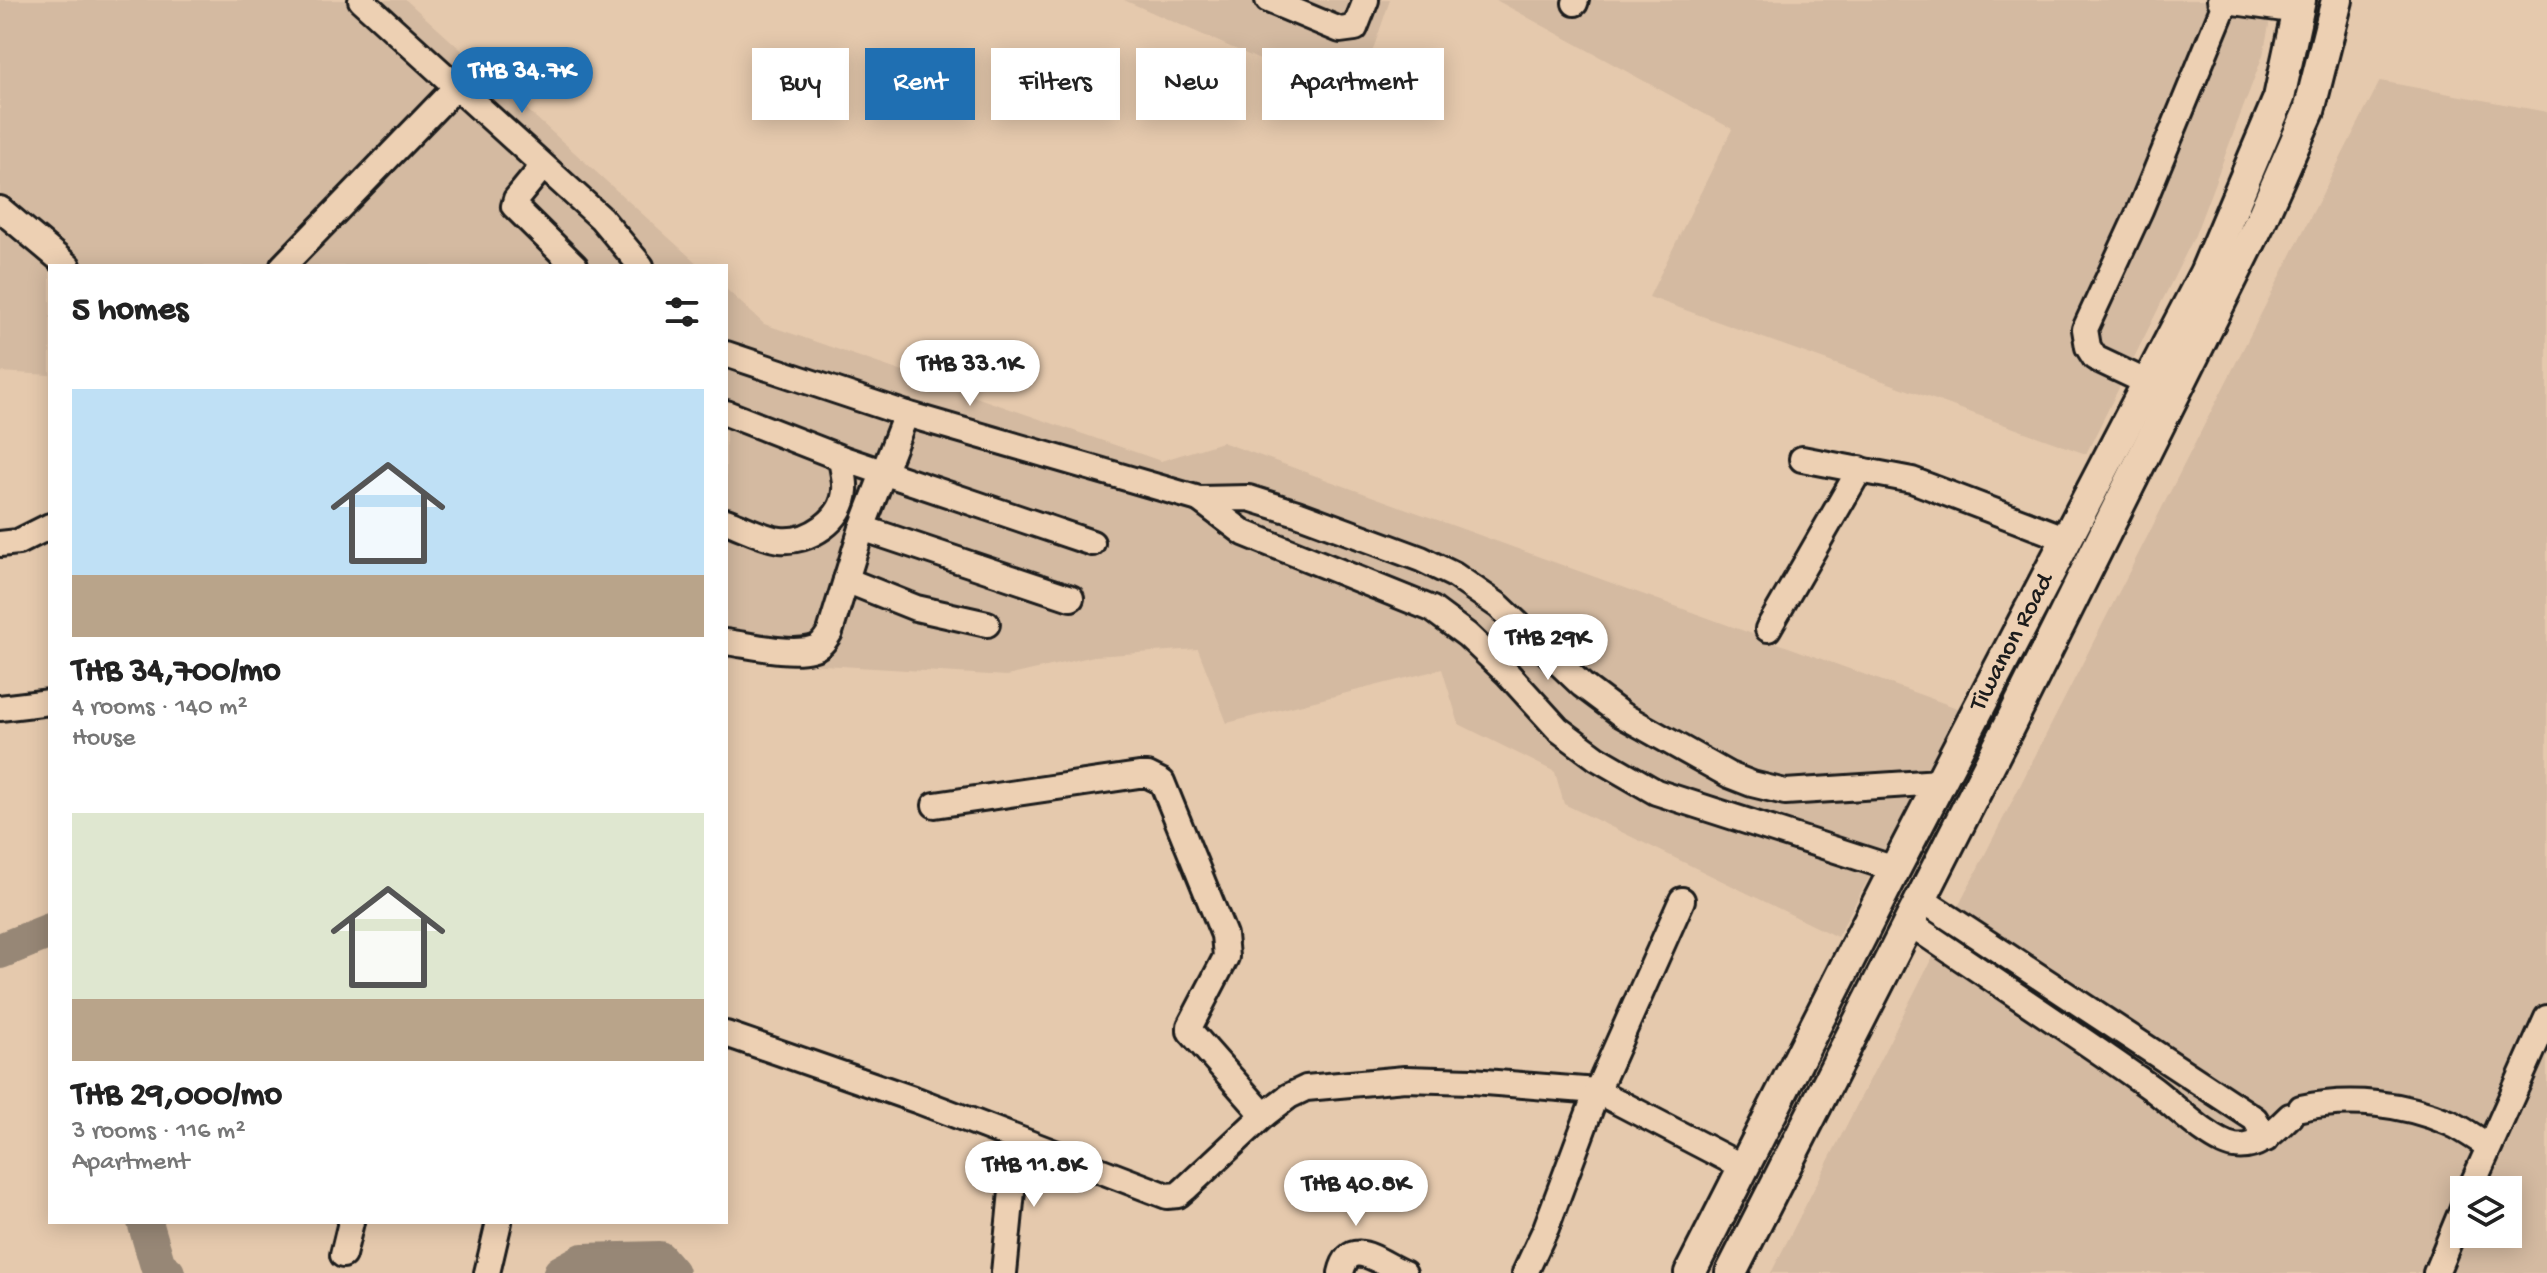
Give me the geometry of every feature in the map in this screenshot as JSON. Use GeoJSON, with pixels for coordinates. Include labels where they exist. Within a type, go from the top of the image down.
{"type":"FeatureCollection","features":[{"type":"Feature","properties":{"kind":"main road","name":"Tiwanon Road"},"geometry":{"type":"LineString","coordinates":[[1739,1270],[1914,910],[2212,323],[2261,220],[2309,111],[2337,0]]}},
{"type":"Feature","properties":{"kind":"main road","name":"Tiwanon Road"},"geometry":{"type":"LineString","coordinates":[[1690,1273],[1895,869],[2205,273],[2279,98],[2299,5]]}},
{"type":"Feature","properties":{"kind":"street"},"geometry":{"type":"LineString","coordinates":[[361,0],[601,218],[639,264]]}},
{"type":"Feature","properties":{"kind":"street"},"geometry":{"type":"LineString","coordinates":[[1268,0],[1340,30],[1355,28],[1366,0]]}},
{"type":"Feature","properties":{"kind":"street"},"geometry":{"type":"LineString","coordinates":[[2148,383],[2095,358],[2088,347],[2085,329],[2140,210],[2223,0],[2299,5]]}},
{"type":"Feature","properties":{"kind":"street"},"geometry":{"type":"LineString","coordinates":[[285,264],[456,87]]}},
{"type":"Feature","properties":{"kind":"street"},"geometry":{"type":"LineString","coordinates":[[543,166],[516,199],[514,206],[573,264]]}},
{"type":"Feature","properties":{"kind":"street"},"geometry":{"type":"LineString","coordinates":[[0,209],[66,264]]}},
{"type":"Feature","properties":{"kind":"street"},"geometry":{"type":"LineString","coordinates":[[728,355],[906,414],[1199,499],[1249,498],[1407,554],[1454,575],[1499,606],[1582,685],[1622,715],[1729,775],[1752,784],[1785,792],[1940,782]]}},
{"type":"Feature","properties":{"kind":"street"},"geometry":{"type":"LineString","coordinates":[[728,414],[841,458],[1092,543]]}},
{"type":"Feature","properties":{"kind":"street"},"geometry":{"type":"LineString","coordinates":[[728,642],[811,650],[822,644],[830,632],[862,528],[906,414]]}},
{"type":"Feature","properties":{"kind":"street"},"geometry":{"type":"LineString","coordinates":[[728,522],[780,540],[805,538],[823,527],[838,511],[846,492],[841,458]]}},
{"type":"Feature","properties":{"kind":"street"},"geometry":{"type":"LineString","coordinates":[[1802,459],[1912,480],[2067,539]]}},
{"type":"Feature","properties":{"kind":"street"},"geometry":{"type":"LineString","coordinates":[[1768,629],[1860,469]]}},
{"type":"Feature","properties":{"kind":"street"},"geometry":{"type":"LineString","coordinates":[[846,492],[874,501]]}},
{"type":"Feature","properties":{"kind":"street"},"geometry":{"type":"LineString","coordinates":[[1199,499],[1244,533],[1432,609],[1467,635],[1508,674],[1558,729],[1597,758],[1656,792],[1895,869]]}},
{"type":"Feature","properties":{"kind":"street"},"geometry":{"type":"LineString","coordinates":[[0,544],[18,542],[48,527]]}},
{"type":"Feature","properties":{"kind":"street"},"geometry":{"type":"LineString","coordinates":[[862,528],[1071,598]]}},
{"type":"Feature","properties":{"kind":"street"},"geometry":{"type":"LineString","coordinates":[[846,580],[916,608],[987,624]]}},
{"type":"Feature","properties":{"kind":"street"},"geometry":{"type":"LineString","coordinates":[[0,708],[48,710]]}},
{"type":"Feature","properties":{"kind":"street"},"geometry":{"type":"LineString","coordinates":[[935,805],[1139,775],[1148,775],[1162,782],[1226,944],[1226,957],[1190,1031],[1264,1115]]}},
{"type":"Feature","properties":{"kind":"street"},"geometry":{"type":"LineString","coordinates":[[1736,819],[1752,784]]}},
{"type":"Feature","properties":{"kind":"street"},"geometry":{"type":"LineString","coordinates":[[1525,1273],[1546,1228],[1597,1091],[1682,900]]}},
{"type":"Feature","properties":{"kind":"street"},"geometry":{"type":"LineString","coordinates":[[1914,910],[2255,1119],[2266,1139]]}},
{"type":"Feature","properties":{"kind":"street"},"geometry":{"type":"LineString","coordinates":[[1914,910],[2209,1134],[2232,1146],[2252,1145],[2266,1139],[2296,1112],[2330,1102],[2364,1102],[2418,1112],[2452,1123],[2488,1146]]}},
{"type":"Feature","properties":{"kind":"street"},"geometry":{"type":"LineString","coordinates":[[2476,1176],[2547,1018]]}},
{"type":"Feature","properties":{"kind":"street"},"geometry":{"type":"LineString","coordinates":[[728,1035],[919,1101],[1167,1196],[1178,1195],[1264,1115],[1289,1096],[1306,1088],[1405,1079],[1597,1091],[1743,1167]]}},
{"type":"Feature","properties":{"kind":"street"},"geometry":{"type":"LineString","coordinates":[[1004,1273],[1017,1140]]}},
{"type":"Feature","properties":{"kind":"street"},"geometry":{"type":"LineString","coordinates":[[343,1255],[351,1224]]}},
{"type":"Feature","properties":{"kind":"street"},"geometry":{"type":"LineString","coordinates":[[487,1273],[499,1224]]}},
{"type":"Feature","properties":{"kind":"street"},"geometry":{"type":"LineString","coordinates":[[2436,1273],[2450,1239]]}},
{"type":"Feature","properties":{"kind":"street"},"geometry":{"type":"LineString","coordinates":[[1341,1273],[1343,1263],[1354,1252],[1399,1272]]}},
{"type":"Feature","properties":{"kind":"shaded area"},"geometry":{"type":"Polygon","coordinates":[[[0,0],[406,0],[698,264],[48,264],[48,375],[0,372],[0,0]]]}},
{"type":"Feature","properties":{"kind":"shaded area"},"geometry":{"type":"Polygon","coordinates":[[[1124,0],[1390,0],[1374,48],[1262,48],[1262,61],[1246,54],[1246,48],[1233,48],[1124,0]]]}},
{"type":"Feature","properties":{"kind":"shaded area"},"geometry":{"type":"Polygon","coordinates":[[[1496,0],[2274,0],[2263,55],[2195,235],[2086,454],[1649,297],[1732,129],[1496,0]]]}},
{"type":"Feature","properties":{"kind":"shaded area"},"geometry":{"type":"Polygon","coordinates":[[[2380,81],[2547,112],[2547,1273],[1771,1273],[2380,81]]]}},
{"type":"Feature","properties":{"kind":"shaded area"},"geometry":{"type":"Polygon","coordinates":[[[728,291],[764,324],[1161,461],[1222,442],[1960,709],[1837,937],[1564,804],[1555,772],[1459,724],[1442,669],[1227,723],[1198,649],[1094,656],[1007,676],[728,659],[728,291]]]}},
{"type":"Feature","properties":{"kind":"waterway"},"geometry":{"type":"LineString","coordinates":[[0,951],[48,932]]}},
{"type":"Feature","properties":{"kind":"waterway"},"geometry":{"type":"LineString","coordinates":[[146,1224],[158,1266],[167,1273]]}},
{"type":"Feature","properties":{"kind":"waterway"},"geometry":{"type":"LineString","coordinates":[[561,1273],[583,1261],[659,1259],[671,1273]]}}]}
